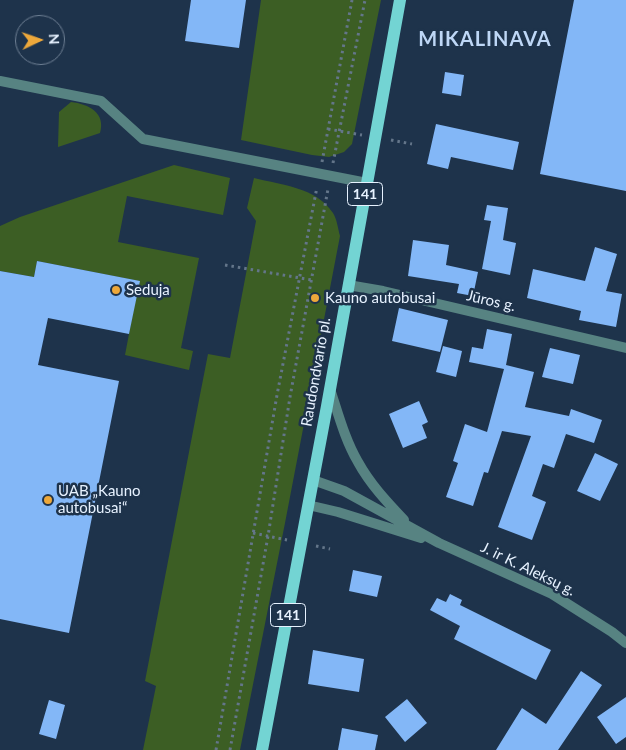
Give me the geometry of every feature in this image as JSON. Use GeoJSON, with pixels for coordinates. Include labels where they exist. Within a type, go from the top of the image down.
{"type":"FeatureCollection","features":[{"type":"Feature","properties":{"kind":"main road","name":"Raudondvario pl."},"geometry":{"type":"LineString","coordinates":[[262,750],[330,389],[400,0]]}},
{"type":"Feature","properties":{"kind":"street"},"geometry":{"type":"LineString","coordinates":[[0,82],[101,100],[143,139],[367,183]]}},
{"type":"Feature","properties":{"kind":"street","name":"Jūros g."},"geometry":{"type":"LineString","coordinates":[[348,285],[383,291],[626,348]]}},
{"type":"Feature","properties":{"kind":"street","name":"J. ir K. Aleksų g."},"geometry":{"type":"LineString","coordinates":[[330,389],[358,463],[375,488],[408,525]]}},
{"type":"Feature","properties":{"kind":"street","name":"J. ir K. Aleksų g."},"geometry":{"type":"LineString","coordinates":[[313,480],[344,491],[439,544]]}},
{"type":"Feature","properties":{"kind":"street","name":"J. ir K. Aleksų g."},"geometry":{"type":"LineString","coordinates":[[308,505],[338,512],[439,544],[552,594],[626,643]]}},
{"type":"Feature","properties":{"kind":"path"},"geometry":{"type":"LineString","coordinates":[[216,750],[277,395],[352,0]]}},
{"type":"Feature","properties":{"kind":"path"},"geometry":{"type":"LineString","coordinates":[[230,750],[330,176],[365,0]]}},
{"type":"Feature","properties":{"kind":"path"},"geometry":{"type":"LineString","coordinates":[[225,265],[312,280]]}},
{"type":"Feature","properties":{"kind":"green space"},"geometry":{"type":"Polygon","coordinates":[[[261,0],[381,0],[352,144],[344,152],[329,157],[241,140],[261,0]]]}},
{"type":"Feature","properties":{"kind":"green space"},"geometry":{"type":"Polygon","coordinates":[[[71,102],[90,107],[98,115],[101,120],[100,133],[58,147],[59,112],[71,102]]]}},
{"type":"Feature","properties":{"kind":"green space"},"geometry":{"type":"Polygon","coordinates":[[[174,165],[230,178],[223,215],[127,196],[118,242],[199,258],[181,348],[193,351],[189,370],[125,355],[139,281],[37,261],[34,277],[0,271],[0,226],[20,217],[174,165]]]}},
{"type":"Feature","properties":{"kind":"green space"},"geometry":{"type":"Polygon","coordinates":[[[254,178],[297,188],[308,192],[326,204],[333,213],[340,236],[285,523],[240,750],[143,750],[156,686],[145,681],[199,400],[208,354],[230,358],[256,221],[247,208],[254,178]]]}},
{"type":"Feature","properties":{"kind":"building"},"geometry":{"type":"Polygon","coordinates":[[[191,0],[246,0],[239,48],[185,41],[191,0]]]}},
{"type":"Feature","properties":{"kind":"building"},"geometry":{"type":"Polygon","coordinates":[[[574,0],[626,0],[626,191],[540,174],[574,0]]]}},
{"type":"Feature","properties":{"kind":"building"},"geometry":{"type":"Polygon","coordinates":[[[445,72],[464,75],[461,96],[442,93],[445,72]]]}},
{"type":"Feature","properties":{"kind":"building"},"geometry":{"type":"Polygon","coordinates":[[[436,124],[519,142],[513,170],[451,157],[448,169],[427,164],[436,124]]]}},
{"type":"Feature","properties":{"kind":"building"},"geometry":{"type":"Polygon","coordinates":[[[487,205],[508,208],[503,240],[516,243],[510,275],[482,269],[491,221],[484,220],[487,205]]]}},
{"type":"Feature","properties":{"kind":"building"},"geometry":{"type":"Polygon","coordinates":[[[413,240],[449,245],[446,265],[478,272],[473,296],[457,293],[459,284],[408,276],[413,240]]]}},
{"type":"Feature","properties":{"kind":"building"},"geometry":{"type":"Polygon","coordinates":[[[595,247],[617,254],[606,291],[622,294],[616,327],[579,320],[581,311],[527,298],[533,269],[585,281],[595,247]]]}},
{"type":"Feature","properties":{"kind":"building","name":"UAB „Kauno autobusai“"},"geometry":{"type":"Polygon","coordinates":[[[37,261],[140,281],[129,334],[48,318],[38,365],[119,381],[69,633],[0,619],[0,271],[34,277],[37,261]]]}},
{"type":"Feature","properties":{"kind":"building"},"geometry":{"type":"Polygon","coordinates":[[[399,308],[448,320],[440,352],[392,341],[399,308]]]}},
{"type":"Feature","properties":{"kind":"building"},"geometry":{"type":"Polygon","coordinates":[[[487,329],[512,334],[506,365],[534,372],[525,407],[569,416],[571,409],[602,420],[594,443],[566,434],[554,468],[543,464],[532,496],[546,502],[532,540],[498,527],[531,436],[502,431],[488,473],[484,472],[473,506],[446,497],[458,463],[453,461],[465,424],[487,432],[504,369],[469,362],[472,347],[483,349],[487,329]]]}},
{"type":"Feature","properties":{"kind":"building"},"geometry":{"type":"Polygon","coordinates":[[[443,346],[462,351],[456,377],[436,372],[443,346]]]}},
{"type":"Feature","properties":{"kind":"building"},"geometry":{"type":"Polygon","coordinates":[[[550,348],[580,355],[573,384],[542,377],[550,348]]]}},
{"type":"Feature","properties":{"kind":"building"},"geometry":{"type":"Polygon","coordinates":[[[419,401],[428,422],[422,425],[427,438],[403,448],[389,414],[419,401]]]}},
{"type":"Feature","properties":{"kind":"building"},"geometry":{"type":"Polygon","coordinates":[[[595,453],[618,464],[600,501],[577,491],[595,453]]]}},
{"type":"Feature","properties":{"kind":"building"},"geometry":{"type":"Polygon","coordinates":[[[353,570],[382,576],[377,597],[349,591],[353,570]]]}},
{"type":"Feature","properties":{"kind":"building"},"geometry":{"type":"Polygon","coordinates":[[[450,594],[462,600],[460,605],[551,650],[536,680],[454,639],[460,626],[430,610],[437,598],[446,602],[450,594]]]}},
{"type":"Feature","properties":{"kind":"building"},"geometry":{"type":"Polygon","coordinates":[[[313,650],[364,659],[359,692],[308,684],[313,650]]]}},
{"type":"Feature","properties":{"kind":"building"},"geometry":{"type":"Polygon","coordinates":[[[581,671],[602,685],[558,750],[496,750],[522,708],[546,724],[581,671]]]}},
{"type":"Feature","properties":{"kind":"building"},"geometry":{"type":"Polygon","coordinates":[[[626,697],[626,737],[616,744],[597,717],[626,697]]]}},
{"type":"Feature","properties":{"kind":"building"},"geometry":{"type":"Polygon","coordinates":[[[407,699],[427,723],[405,742],[385,717],[407,699]]]}},
{"type":"Feature","properties":{"kind":"building"},"geometry":{"type":"Polygon","coordinates":[[[49,700],[65,705],[56,739],[39,734],[49,700]]]}},
{"type":"Feature","properties":{"kind":"building"},"geometry":{"type":"Polygon","coordinates":[[[342,728],[378,735],[375,750],[338,750],[342,728]]]}},
{"type":"Feature","properties":{"kind":"place","name":"Seduja"},"geometry":{"type":"Point","coordinates":[116,290]}},
{"type":"Feature","properties":{"kind":"place","name":"Kauno autobusai"},"geometry":{"type":"Point","coordinates":[315,298]}},
{"type":"Feature","properties":{"kind":"place","name":"UAB „Kauno autobusai“"},"geometry":{"type":"Point","coordinates":[48,500]}},
{"type":"Feature","properties":{"kind":"district","name":"MIKALINAVA"},"geometry":{"type":"Point","coordinates":[485,40]}}]}
